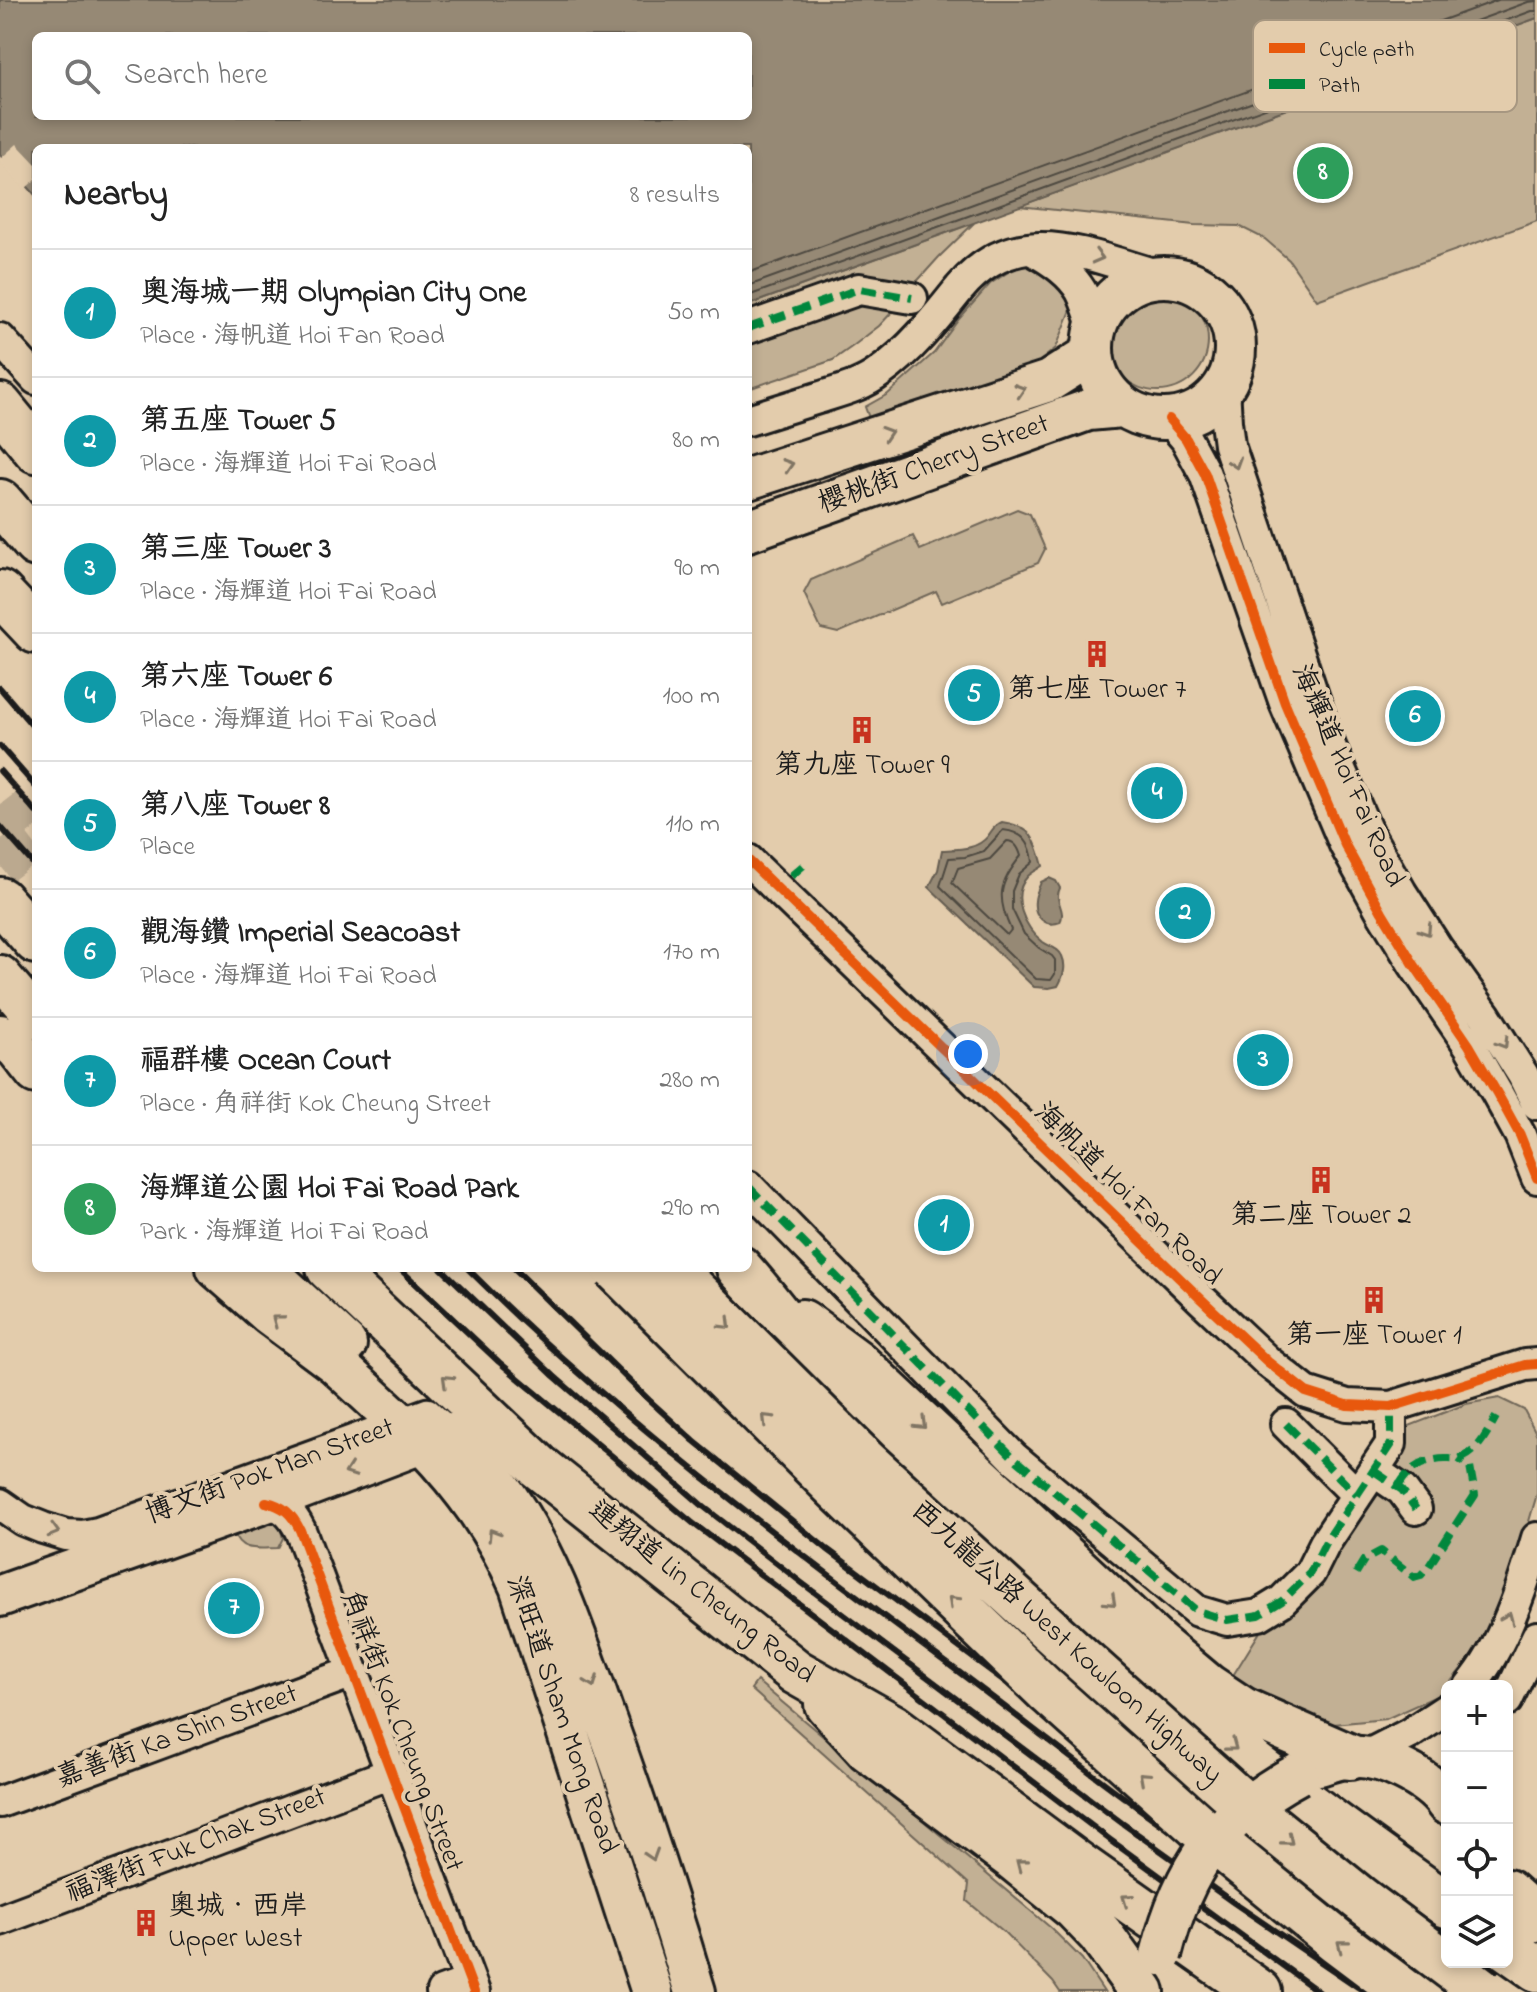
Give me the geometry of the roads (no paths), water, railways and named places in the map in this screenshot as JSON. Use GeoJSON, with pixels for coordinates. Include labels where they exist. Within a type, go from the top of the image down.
{"type":"FeatureCollection","features":[{"type":"Feature","properties":{"kind":"highway"},"geometry":{"type":"LineString","coordinates":[[0,406],[32,445]]}},
{"type":"Feature","properties":{"kind":"highway"},"geometry":{"type":"LineString","coordinates":[[0,502],[32,539]]}},
{"type":"Feature","properties":{"kind":"highway"},"geometry":{"type":"LineString","coordinates":[[0,593],[32,627]]}},
{"type":"Feature","properties":{"kind":"highway"},"geometry":{"type":"LineString","coordinates":[[0,900],[32,936]]}},
{"type":"Feature","properties":{"kind":"highway","name":"連翔道 Lin Cheung Road"},"geometry":{"type":"LineString","coordinates":[[333,1272],[538,1466],[796,1672],[893,1727],[1079,1865],[1259,1992]]}},
{"type":"Feature","properties":{"kind":"highway","name":"西九龍公路 West Kowloon Highway"},"geometry":{"type":"LineString","coordinates":[[619,1272],[837,1489],[1046,1690],[1218,1844],[1405,1992]]}},
{"type":"Feature","properties":{"kind":"highway","name":"西九龍公路 West Kowloon Highway"},"geometry":{"type":"LineString","coordinates":[[675,1272],[867,1463],[1249,1809],[1484,1992]]}},
{"type":"Feature","properties":{"kind":"highway"},"geometry":{"type":"LineString","coordinates":[[748,1277],[856,1362],[1157,1644],[1207,1686],[1250,1714],[1356,1757]]}},
{"type":"Feature","properties":{"kind":"highway"},"geometry":{"type":"LineString","coordinates":[[748,1277],[831,1383],[940,1498],[1022,1574],[1218,1736],[1441,1901]]}},
{"type":"Feature","properties":{"kind":"highway"},"geometry":{"type":"LineString","coordinates":[[796,1672],[868,1749],[1075,1908],[1153,1980]]}},
{"type":"Feature","properties":{"kind":"highway"},"geometry":{"type":"LineString","coordinates":[[1511,1896],[1537,1919]]}},
{"type":"Feature","properties":{"kind":"highway"},"geometry":{"type":"LineString","coordinates":[[1513,1952],[1537,1969]]}},
{"type":"Feature","properties":{"kind":"main road"},"geometry":{"type":"LineString","coordinates":[[1164,277],[1199,286],[1218,302],[1231,325],[1234,363],[1224,386],[1214,399],[1200,409],[1185,416],[1153,419],[1122,407],[1104,389],[1096,373],[1093,341],[1104,307],[1120,292],[1140,281],[1164,277]]}},
{"type":"Feature","properties":{"kind":"main road","name":"櫻桃街 Cherry Street"},"geometry":{"type":"LineString","coordinates":[[752,478],[1049,381],[1093,341]]}},
{"type":"Feature","properties":{"kind":"main road","name":"櫻桃街 Cherry Street"},"geometry":{"type":"LineString","coordinates":[[752,530],[1088,410],[1122,407]]}},
{"type":"Feature","properties":{"kind":"main road"},"geometry":{"type":"LineString","coordinates":[[0,976],[32,1013]]}},
{"type":"Feature","properties":{"kind":"main road"},"geometry":{"type":"LineString","coordinates":[[0,1035],[17,1049],[32,1068]]}},
{"type":"Feature","properties":{"kind":"main road","name":"深旺道 Sham Mong Road"},"geometry":{"type":"LineString","coordinates":[[222,1272],[269,1314],[486,1470],[501,1487],[549,1570],[565,1609],[628,1781],[695,1992]]}},
{"type":"Feature","properties":{"kind":"main road","name":"深旺道 Sham Mong Road"},"geometry":{"type":"LineString","coordinates":[[268,1272],[349,1347],[425,1429],[516,1575],[652,1992]]}},
{"type":"Feature","properties":{"kind":"main road","name":"博文街 Pok Man Street"},"geometry":{"type":"LineString","coordinates":[[0,1596],[266,1502],[425,1429]]}},
{"type":"Feature","properties":{"kind":"main road"},"geometry":{"type":"LineString","coordinates":[[1153,1980],[1177,1905],[1198,1861],[1224,1826],[1241,1811],[1298,1774],[1328,1761],[1356,1757],[1406,1771],[1433,1788],[1441,1797]]}},
{"type":"Feature","properties":{"kind":"main road"},"geometry":{"type":"LineString","coordinates":[[605,1844],[608,1797],[618,1784],[628,1781]]}},
{"type":"Feature","properties":{"kind":"main road"},"geometry":{"type":"LineString","coordinates":[[1421,1992],[1441,1960]]}},
{"type":"Feature","properties":{"kind":"street"},"geometry":{"type":"LineString","coordinates":[[1030,248],[1068,274],[1081,290],[1093,341]]}},
{"type":"Feature","properties":{"kind":"street"},"geometry":{"type":"LineString","coordinates":[[752,419],[856,386],[878,374],[908,348],[972,276],[1005,254],[1030,248],[1071,250],[1164,277]]}},
{"type":"Feature","properties":{"kind":"street"},"geometry":{"type":"LineString","coordinates":[[752,327],[859,289],[912,298]]}},
{"type":"Feature","properties":{"kind":"street"},"geometry":{"type":"LineString","coordinates":[[0,339],[32,375]]}},
{"type":"Feature","properties":{"kind":"street","name":"海輝道 Hoi Fai Road"},"geometry":{"type":"LineString","coordinates":[[1224,386],[1229,445],[1330,746],[1367,832],[1401,892],[1523,1075],[1537,1104]]}},
{"type":"Feature","properties":{"kind":"street","name":"海輝道 Hoi Fai Road"},"geometry":{"type":"LineString","coordinates":[[1169,419],[1186,439],[1205,474],[1285,703],[1345,845],[1413,963],[1469,1045],[1498,1095],[1520,1135],[1537,1178]]}},
{"type":"Feature","properties":{"kind":"street","name":"海帆道 Hoi Fan Road"},"geometry":{"type":"LineString","coordinates":[[752,864],[1268,1362],[1306,1392],[1347,1405],[1391,1407],[1525,1365],[1537,1364]]}},
{"type":"Feature","properties":{"kind":"street"},"geometry":{"type":"LineString","coordinates":[[752,1190],[1013,1457],[1197,1611],[1227,1620],[1259,1615],[1282,1601],[1310,1573],[1325,1543],[1391,1444],[1391,1407]]}},
{"type":"Feature","properties":{"kind":"street"},"geometry":{"type":"LineString","coordinates":[[1286,1424],[1366,1483],[1402,1490],[1416,1509]]}},
{"type":"Feature","properties":{"kind":"street","name":"博文街 Pok Man Street"},"geometry":{"type":"LineString","coordinates":[[0,1504],[23,1520],[66,1535],[83,1536],[425,1429]]}},
{"type":"Feature","properties":{"kind":"street","name":"角祥街 Kok Cheung Street"},"geometry":{"type":"LineString","coordinates":[[266,1502],[286,1509],[294,1518],[391,1773],[462,1989]]}},
{"type":"Feature","properties":{"kind":"street"},"geometry":{"type":"LineString","coordinates":[[1474,1680],[1498,1643],[1537,1538]]}},
{"type":"Feature","properties":{"kind":"street"},"geometry":{"type":"LineString","coordinates":[[1513,1687],[1537,1637]]}},
{"type":"Feature","properties":{"kind":"street","name":"嘉善街 Ka Shin Street"},"geometry":{"type":"LineString","coordinates":[[0,1802],[353,1672]]}},
{"type":"Feature","properties":{"kind":"street"},"geometry":{"type":"LineString","coordinates":[[1356,1757],[1409,1734],[1441,1713]]}},
{"type":"Feature","properties":{"kind":"street","name":"福澤街 Fuk Chak Street"},"geometry":{"type":"LineString","coordinates":[[0,1920],[391,1773]]}},
{"type":"Feature","properties":{"kind":"water"},"geometry":{"type":"Polygon","coordinates":[[[0,0],[1537,0],[1537,18],[1517,25],[1517,20],[1253,20],[1253,112],[1279,112],[752,304],[752,144],[32,144],[32,191],[0,155],[0,0]]]}},
{"type":"Feature","properties":{"kind":"water"},"geometry":{"type":"Polygon","coordinates":[[[1002,822],[1026,831],[1038,848],[1043,866],[1022,884],[1020,902],[1030,929],[1061,953],[1064,972],[1058,986],[1034,987],[929,887],[938,870],[942,850],[978,844],[1002,822]]]}},
{"type":"Feature","properties":{"kind":"water"},"geometry":{"type":"Polygon","coordinates":[[[1049,878],[1056,881],[1060,888],[1058,897],[1062,917],[1060,922],[1055,923],[1045,922],[1038,916],[1035,906],[1041,882],[1049,878]]]}},
{"type":"Feature","properties":{"kind":"tunnel"},"geometry":{"type":"LineString","coordinates":[[0,830],[32,805]]}},
{"type":"Feature","properties":{"kind":"tunnel"},"geometry":{"type":"LineString","coordinates":[[0,865],[32,841]]}},
{"type":"Feature","properties":{"kind":"railway"},"geometry":{"type":"LineString","coordinates":[[0,688],[32,725]]}},
{"type":"Feature","properties":{"kind":"railway"},"geometry":{"type":"LineString","coordinates":[[0,746],[32,782]]}},
{"type":"Feature","properties":{"kind":"railway"},"geometry":{"type":"LineString","coordinates":[[0,771],[32,807]]}},
{"type":"Feature","properties":{"kind":"railway"},"geometry":{"type":"LineString","coordinates":[[0,826],[32,862]]}},
{"type":"Feature","properties":{"kind":"railway"},"geometry":{"type":"LineString","coordinates":[[403,1272],[499,1362],[694,1524],[1109,1839],[1319,1992]]}},
{"type":"Feature","properties":{"kind":"railway"},"geometry":{"type":"LineString","coordinates":[[445,1272],[554,1376],[704,1507],[1122,1823],[1365,1992]]}},
{"type":"Feature","properties":{"kind":"railway"},"geometry":{"type":"LineString","coordinates":[[471,1272],[638,1424],[820,1568],[1137,1807],[1414,1992]]}},
{"type":"Feature","properties":{"kind":"railway"},"geometry":{"type":"LineString","coordinates":[[518,1272],[694,1441],[827,1549],[1148,1788],[1462,1992]]}},
{"type":"Feature","properties":{"kind":"place","name":"海輝道公園 Hoi Fai Road Park"},"geometry":{"type":"Point","coordinates":[1323,173]}},
{"type":"Feature","properties":{"kind":"place","name":"第七座 Tower 7"},"geometry":{"type":"Point","coordinates":[1097,654]}},
{"type":"Feature","properties":{"kind":"place","name":"第八座 Tower 8"},"geometry":{"type":"Point","coordinates":[974,695]}},
{"type":"Feature","properties":{"kind":"place","name":"觀海鑽 Imperial Seacoast"},"geometry":{"type":"Point","coordinates":[1415,716]}},
{"type":"Feature","properties":{"kind":"place","name":"第九座 Tower 9"},"geometry":{"type":"Point","coordinates":[862,730]}},
{"type":"Feature","properties":{"kind":"place","name":"第六座 Tower 6"},"geometry":{"type":"Point","coordinates":[1157,793]}},
{"type":"Feature","properties":{"kind":"place","name":"第五座 Tower 5"},"geometry":{"type":"Point","coordinates":[1185,913]}},
{"type":"Feature","properties":{"kind":"place","name":"第三座 Tower 3"},"geometry":{"type":"Point","coordinates":[1263,1060]}},
{"type":"Feature","properties":{"kind":"place","name":"第二座 Tower 2"},"geometry":{"type":"Point","coordinates":[1321,1180]}},
{"type":"Feature","properties":{"kind":"place","name":"奧海城一期 Olympian City One"},"geometry":{"type":"Point","coordinates":[944,1225]}},
{"type":"Feature","properties":{"kind":"place","name":"第一座 Tower 1"},"geometry":{"type":"Point","coordinates":[1374,1300]}},
{"type":"Feature","properties":{"kind":"place","name":"福群樓 Ocean Court"},"geometry":{"type":"Point","coordinates":[234,1608]}},
{"type":"Feature","properties":{"kind":"place","name":"奧城．西岸 Upper West"},"geometry":{"type":"Point","coordinates":[146,1923]}}]}
